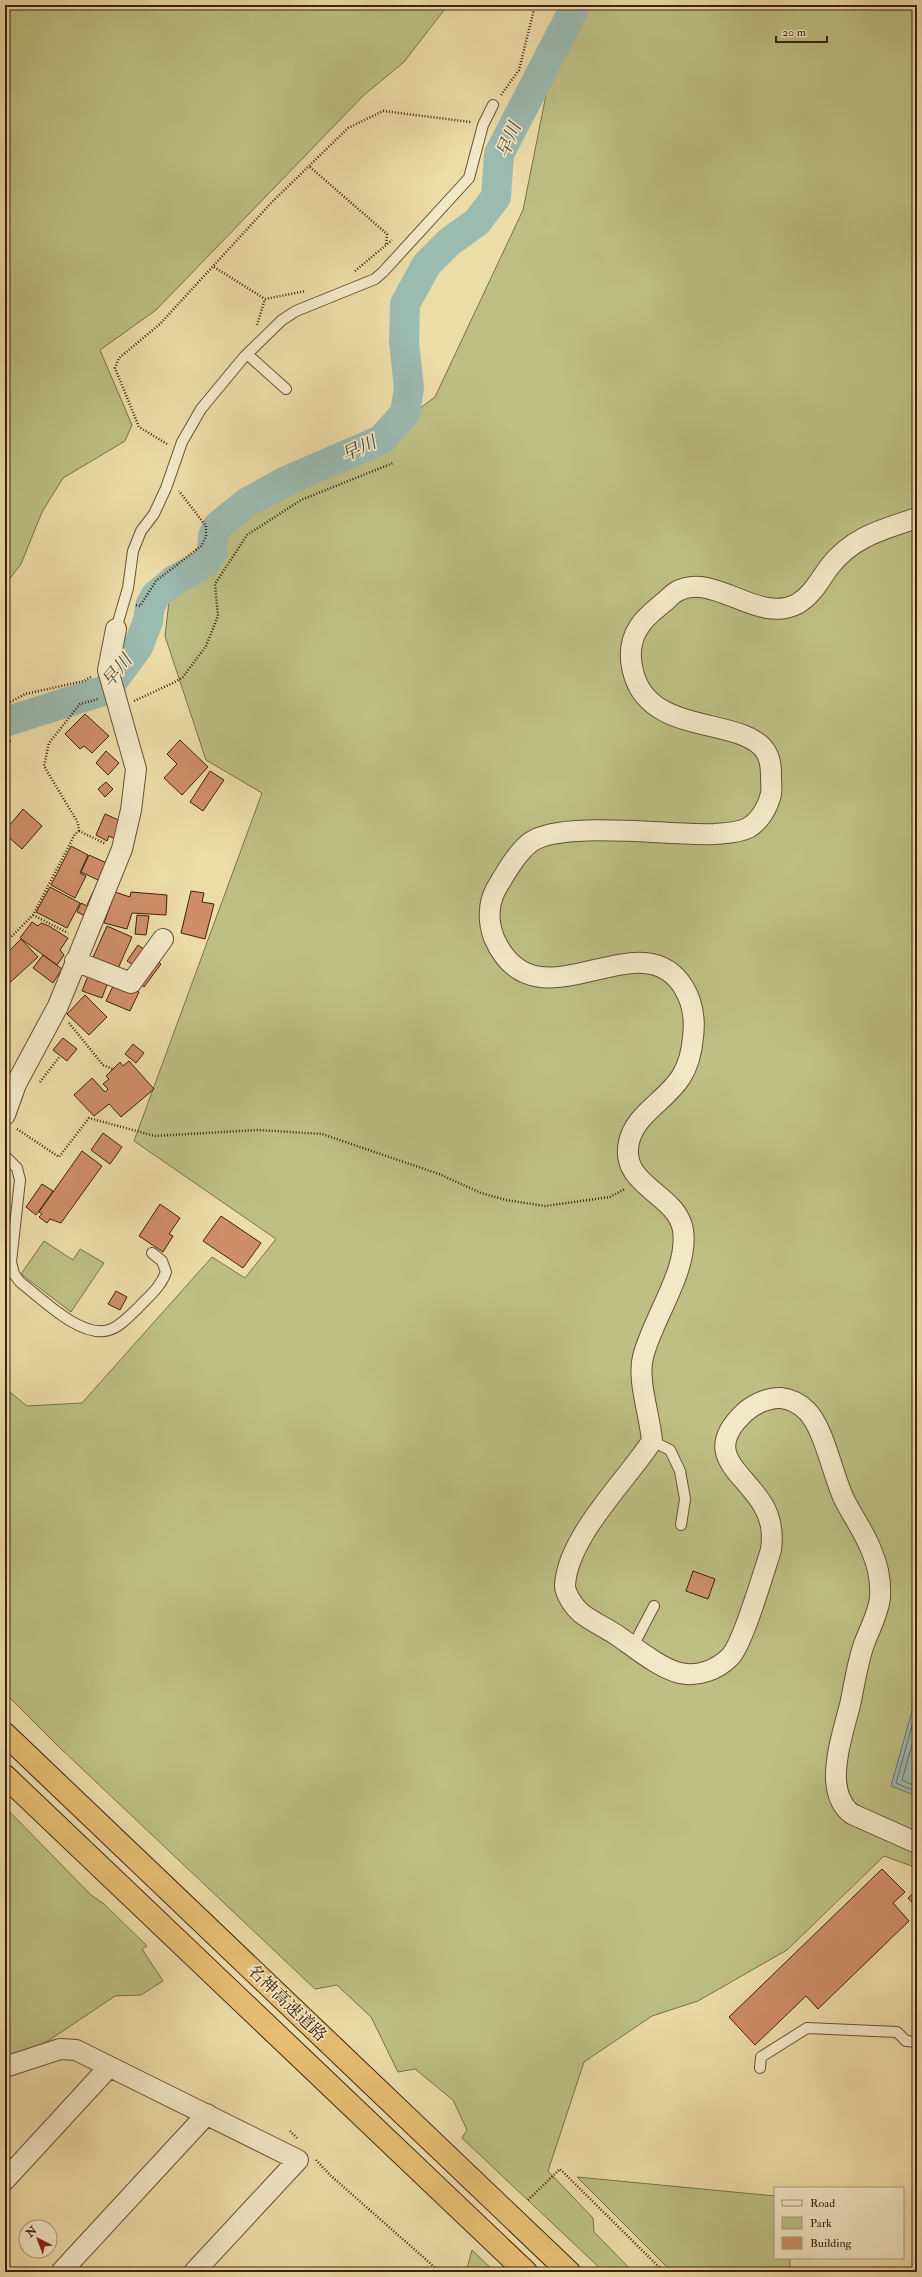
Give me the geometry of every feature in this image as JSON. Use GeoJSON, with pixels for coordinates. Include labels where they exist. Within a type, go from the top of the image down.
{"type":"FeatureCollection","features":[{"type":"Feature","properties":{"kind":"highway","name":"名神高速道路"},"geometry":{"type":"LineString","coordinates":[[5,1734],[569,2272]]}},
{"type":"Feature","properties":{"kind":"highway","name":"名神高速道路"},"geometry":{"type":"LineString","coordinates":[[5,1776],[526,2272]]}},
{"type":"Feature","properties":{"kind":"street"},"geometry":{"type":"LineString","coordinates":[[917,518],[857,540],[831,565],[817,587],[798,603],[781,609],[768,610],[714,590],[692,587],[677,591],[645,618],[636,630],[630,651],[631,665],[636,682],[644,695],[661,709],[689,722],[748,738],[757,742],[766,752],[770,762],[771,794],[761,817],[746,829],[731,833],[699,834],[638,831],[570,832],[548,835],[534,839],[523,849],[493,894],[489,914],[492,932],[508,960],[517,970],[536,978],[571,976],[615,965],[637,963],[654,964],[667,970],[685,989],[695,1022],[692,1049],[681,1077],[639,1121],[629,1139],[627,1154],[632,1170],[640,1182],[670,1206],[682,1225],[684,1244],[682,1264],[656,1319],[641,1362],[652,1441],[640,1459],[609,1498],[577,1545],[568,1570],[565,1586],[568,1596],[581,1613],[679,1673],[699,1674],[716,1667],[731,1656],[739,1641],[771,1550],[773,1535],[771,1521],[763,1505],[728,1462],[726,1448],[729,1431],[737,1419],[751,1406],[765,1400],[780,1398],[795,1401],[808,1412],[818,1429],[844,1498],[872,1551],[879,1576],[880,1599],[863,1649],[841,1743],[836,1778],[838,1792],[844,1808],[852,1814],[917,1844]]}},
{"type":"Feature","properties":{"kind":"street"},"geometry":{"type":"LineString","coordinates":[[9,1121],[11,1080],[54,1011],[122,849],[131,810],[136,769],[108,668],[116,629]]}},
{"type":"Feature","properties":{"kind":"street"},"geometry":{"type":"LineString","coordinates":[[75,961],[131,983],[163,939]]}},
{"type":"Feature","properties":{"kind":"street"},"geometry":{"type":"LineString","coordinates":[[5,2067],[60,2049],[76,2050],[298,2160],[194,2272]]}},
{"type":"Feature","properties":{"kind":"street"},"geometry":{"type":"LineString","coordinates":[[5,2180],[109,2067]]}},
{"type":"Feature","properties":{"kind":"street"},"geometry":{"type":"LineString","coordinates":[[61,2272],[207,2114]]}},
{"type":"Feature","properties":{"kind":"lane"},"geometry":{"type":"LineString","coordinates":[[116,629],[128,588],[133,551],[141,531],[154,514],[191,424],[201,409],[247,354],[282,320],[296,311],[375,279],[469,178],[484,125],[494,105]]}},
{"type":"Feature","properties":{"kind":"lane"},"geometry":{"type":"LineString","coordinates":[[247,354],[286,389]]}},
{"type":"Feature","properties":{"kind":"lane"},"geometry":{"type":"LineString","coordinates":[[5,1156],[17,1168],[20,1180],[11,1262],[14,1274],[20,1282],[80,1327],[95,1332],[110,1330],[124,1321],[163,1282],[166,1272],[162,1261],[152,1253]]}},
{"type":"Feature","properties":{"kind":"lane"},"geometry":{"type":"LineString","coordinates":[[652,1441],[670,1450],[680,1471],[685,1499],[681,1524]]}},
{"type":"Feature","properties":{"kind":"lane"},"geometry":{"type":"LineString","coordinates":[[633,1646],[654,1606]]}},
{"type":"Feature","properties":{"kind":"lane"},"geometry":{"type":"LineString","coordinates":[[760,2068],[762,2056],[807,2028],[897,2032],[906,2041],[917,2042]]}},
{"type":"Feature","properties":{"kind":"path"},"geometry":{"type":"LineString","coordinates":[[494,105],[519,70],[535,5]]}},
{"type":"Feature","properties":{"kind":"path"},"geometry":{"type":"LineString","coordinates":[[179,453],[138,427],[115,368],[119,358],[160,324],[214,267],[272,202],[310,167],[341,133],[383,111],[403,112],[484,125]]}},
{"type":"Feature","properties":{"kind":"path"},"geometry":{"type":"LineString","coordinates":[[310,167],[387,234],[386,246]]}},
{"type":"Feature","properties":{"kind":"path"},"geometry":{"type":"LineString","coordinates":[[353,272],[386,246],[396,236]]}},
{"type":"Feature","properties":{"kind":"path"},"geometry":{"type":"LineString","coordinates":[[386,246],[398,255]]}},
{"type":"Feature","properties":{"kind":"path"},"geometry":{"type":"LineString","coordinates":[[214,267],[265,300],[307,291]]}},
{"type":"Feature","properties":{"kind":"path"},"geometry":{"type":"LineString","coordinates":[[265,300],[257,325],[265,336]]}},
{"type":"Feature","properties":{"kind":"path"},"geometry":{"type":"LineString","coordinates":[[5,943],[33,915],[79,831],[78,823],[44,766],[49,743],[80,704],[115,696],[134,701],[173,683],[182,677],[206,646],[218,616],[215,584],[247,535],[301,500],[393,463]]}},
{"type":"Feature","properties":{"kind":"path"},"geometry":{"type":"LineString","coordinates":[[123,604],[140,606],[156,581],[201,546],[206,537],[206,526],[169,480]]}},
{"type":"Feature","properties":{"kind":"path"},"geometry":{"type":"LineString","coordinates":[[5,705],[25,694],[84,681],[108,668]]}},
{"type":"Feature","properties":{"kind":"path"},"geometry":{"type":"LineString","coordinates":[[79,831],[122,849]]}},
{"type":"Feature","properties":{"kind":"path"},"geometry":{"type":"LineString","coordinates":[[33,915],[84,942]]}},
{"type":"Feature","properties":{"kind":"path"},"geometry":{"type":"LineString","coordinates":[[54,1011],[72,1025],[103,1065],[113,1069]]}},
{"type":"Feature","properties":{"kind":"path"},"geometry":{"type":"LineString","coordinates":[[9,1121],[59,1156],[89,1118],[155,1136],[258,1130],[322,1134],[439,1174],[481,1193],[506,1200],[545,1206],[610,1197],[640,1182]]}},
{"type":"Feature","properties":{"kind":"path"},"geometry":{"type":"LineString","coordinates":[[290,2131],[300,2142]]}},
{"type":"Feature","properties":{"kind":"path"},"geometry":{"type":"LineString","coordinates":[[315,2159],[330,2175],[440,2272]]}},
{"type":"Feature","properties":{"kind":"path"},"geometry":{"type":"LineString","coordinates":[[528,2200],[560,2169],[664,2272]]}},
{"type":"Feature","properties":{"kind":"path"},"geometry":{"type":"LineString","coordinates":[[455,2272],[459,2267]]}},
{"type":"Feature","properties":{"kind":"green space"},"geometry":{"type":"Polygon","coordinates":[[[5,5],[448,5],[404,62],[364,95],[156,310],[100,350],[132,425],[125,441],[63,478],[42,512],[21,564],[5,585],[5,5]]]}},
{"type":"Feature","properties":{"kind":"green space"},"geometry":{"type":"Polygon","coordinates":[[[564,5],[917,5],[917,1489],[912,1495],[917,1532],[917,1694],[891,1786],[917,1796],[917,1868],[884,1856],[787,1950],[698,2001],[652,2016],[584,2062],[548,2171],[593,2218],[594,2232],[633,2272],[604,2272],[462,2138],[467,2130],[453,2100],[415,2069],[398,2072],[371,2017],[337,1985],[315,1989],[59,1747],[5,1693],[5,1388],[27,1406],[82,1403],[212,1257],[245,1278],[276,1239],[134,1141],[262,793],[206,760],[165,636],[170,593],[210,527],[285,479],[349,461],[435,397],[523,210],[564,5]]]}},
{"type":"Feature","properties":{"kind":"green space"},"geometry":{"type":"Polygon","coordinates":[[[44,1241],[73,1260],[80,1249],[104,1263],[71,1312],[21,1274],[44,1241]]]}},
{"type":"Feature","properties":{"kind":"green space"},"geometry":{"type":"Polygon","coordinates":[[[5,1807],[91,1895],[104,1904],[147,1946],[142,1949],[163,1981],[141,1995],[115,1996],[48,2041],[5,2062],[5,1807]]]}},
{"type":"Feature","properties":{"kind":"green space"},"geometry":{"type":"Polygon","coordinates":[[[577,2177],[774,2196],[774,2259],[790,2259],[790,2272],[672,2272],[577,2177]]]}},
{"type":"Feature","properties":{"kind":"green space"},"geometry":{"type":"Polygon","coordinates":[[[472,2250],[495,2272],[466,2272],[472,2250]]]}},
{"type":"Feature","properties":{"kind":"water"},"geometry":{"type":"Polygon","coordinates":[[[917,1489],[917,1532],[912,1495],[917,1489]]]}},
{"type":"Feature","properties":{"kind":"water"},"geometry":{"type":"Polygon","coordinates":[[[917,1694],[917,1796],[891,1786],[917,1694]]]}},
{"type":"Feature","properties":{"kind":"building"},"geometry":{"type":"Polygon","coordinates":[[[85,714],[109,736],[92,753],[84,746],[80,749],[65,734],[85,714]]]}},
{"type":"Feature","properties":{"kind":"building"},"geometry":{"type":"Polygon","coordinates":[[[5,735],[11,741],[5,747],[5,735]]]}},
{"type":"Feature","properties":{"kind":"building"},"geometry":{"type":"Polygon","coordinates":[[[180,740],[208,767],[182,795],[164,778],[177,764],[167,754],[180,740]]]}},
{"type":"Feature","properties":{"kind":"building"},"geometry":{"type":"Polygon","coordinates":[[[106,751],[119,763],[108,775],[96,763],[106,751]]]}},
{"type":"Feature","properties":{"kind":"building"},"geometry":{"type":"Polygon","coordinates":[[[210,771],[224,780],[203,811],[190,802],[210,771]]]}},
{"type":"Feature","properties":{"kind":"building"},"geometry":{"type":"Polygon","coordinates":[[[106,782],[113,789],[105,797],[98,789],[106,782]]]}},
{"type":"Feature","properties":{"kind":"building"},"geometry":{"type":"Polygon","coordinates":[[[23,809],[42,826],[22,849],[5,834],[5,831],[23,809]]]}},
{"type":"Feature","properties":{"kind":"building"},"geometry":{"type":"Polygon","coordinates":[[[105,814],[123,822],[115,839],[109,836],[107,841],[96,835],[105,814]]]}},
{"type":"Feature","properties":{"kind":"building"},"geometry":{"type":"Polygon","coordinates":[[[71,846],[88,855],[80,873],[86,876],[75,898],[51,885],[71,846]]]}},
{"type":"Feature","properties":{"kind":"building"},"geometry":{"type":"Polygon","coordinates":[[[89,855],[109,864],[100,881],[81,872],[89,855]]]}},
{"type":"Feature","properties":{"kind":"building"},"geometry":{"type":"Polygon","coordinates":[[[50,887],[80,903],[67,928],[36,912],[50,887]]]}},
{"type":"Feature","properties":{"kind":"building"},"geometry":{"type":"Polygon","coordinates":[[[191,891],[204,893],[202,902],[214,904],[205,939],[181,933],[191,891]]]}},
{"type":"Feature","properties":{"kind":"building"},"geometry":{"type":"Polygon","coordinates":[[[93,892],[100,894],[93,908],[87,905],[93,892]]]}},
{"type":"Feature","properties":{"kind":"building"},"geometry":{"type":"Polygon","coordinates":[[[115,892],[130,897],[131,892],[167,895],[166,915],[132,913],[127,929],[104,923],[115,892]]]}},
{"type":"Feature","properties":{"kind":"building"},"geometry":{"type":"Polygon","coordinates":[[[81,903],[93,909],[89,918],[77,912],[81,903]]]}},
{"type":"Feature","properties":{"kind":"building"},"geometry":{"type":"Polygon","coordinates":[[[137,915],[149,916],[146,935],[135,934],[137,915]]]}},
{"type":"Feature","properties":{"kind":"building"},"geometry":{"type":"Polygon","coordinates":[[[32,922],[38,926],[41,923],[49,926],[68,938],[60,950],[64,955],[57,965],[20,938],[32,922]]]}},
{"type":"Feature","properties":{"kind":"building"},"geometry":{"type":"Polygon","coordinates":[[[107,926],[132,937],[116,973],[91,962],[107,926]]]}},
{"type":"Feature","properties":{"kind":"building"},"geometry":{"type":"Polygon","coordinates":[[[21,939],[38,957],[5,987],[5,955],[21,939]]]}},
{"type":"Feature","properties":{"kind":"building"},"geometry":{"type":"Polygon","coordinates":[[[138,945],[149,953],[138,968],[127,961],[138,945]]]}},
{"type":"Feature","properties":{"kind":"building"},"geometry":{"type":"Polygon","coordinates":[[[43,955],[62,969],[53,983],[33,968],[43,955]]]}},
{"type":"Feature","properties":{"kind":"building"},"geometry":{"type":"Polygon","coordinates":[[[153,957],[161,964],[144,987],[136,980],[153,957]]]}},
{"type":"Feature","properties":{"kind":"building"},"geometry":{"type":"Polygon","coordinates":[[[90,971],[109,979],[102,998],[82,991],[90,971]]]}},
{"type":"Feature","properties":{"kind":"building"},"geometry":{"type":"Polygon","coordinates":[[[115,982],[139,992],[130,1011],[106,1001],[115,982]]]}},
{"type":"Feature","properties":{"kind":"building"},"geometry":{"type":"Polygon","coordinates":[[[85,995],[107,1017],[89,1035],[67,1014],[85,995]]]}},
{"type":"Feature","properties":{"kind":"building"},"geometry":{"type":"Polygon","coordinates":[[[63,1038],[77,1049],[67,1061],[53,1050],[63,1038]]]}},
{"type":"Feature","properties":{"kind":"building"},"geometry":{"type":"Polygon","coordinates":[[[133,1044],[144,1053],[136,1063],[125,1054],[133,1044]]]}},
{"type":"Feature","properties":{"kind":"building"},"geometry":{"type":"Polygon","coordinates":[[[129,1061],[154,1089],[121,1117],[109,1104],[94,1116],[74,1095],[92,1078],[105,1092],[108,1089],[103,1084],[109,1079],[106,1076],[120,1062],[123,1066],[129,1061]]]}},
{"type":"Feature","properties":{"kind":"building"},"geometry":{"type":"Polygon","coordinates":[[[103,1133],[122,1147],[110,1164],[91,1150],[103,1133]]]}},
{"type":"Feature","properties":{"kind":"building"},"geometry":{"type":"Polygon","coordinates":[[[82,1151],[102,1166],[61,1223],[50,1219],[47,1223],[39,1217],[42,1214],[39,1212],[82,1151]]]}},
{"type":"Feature","properties":{"kind":"building"},"geometry":{"type":"Polygon","coordinates":[[[42,1184],[53,1191],[36,1215],[26,1207],[42,1184]]]}},
{"type":"Feature","properties":{"kind":"building"},"geometry":{"type":"Polygon","coordinates":[[[160,1204],[180,1218],[169,1234],[173,1236],[163,1252],[139,1236],[160,1204]]]}},
{"type":"Feature","properties":{"kind":"building"},"geometry":{"type":"Polygon","coordinates":[[[221,1216],[261,1243],[243,1268],[203,1241],[221,1216]]]}},
{"type":"Feature","properties":{"kind":"building"},"geometry":{"type":"Polygon","coordinates":[[[116,1291],[127,1297],[120,1310],[108,1304],[116,1291]]]}},
{"type":"Feature","properties":{"kind":"building"},"geometry":{"type":"Polygon","coordinates":[[[693,1571],[715,1579],[708,1599],[686,1591],[693,1571]]]}},
{"type":"Feature","properties":{"kind":"building"},"geometry":{"type":"Polygon","coordinates":[[[882,1869],[905,1892],[893,1903],[909,1921],[818,2009],[806,1996],[755,2045],[729,2017],[882,1869]]]}},
{"type":"Feature","properties":{"kind":"building"},"geometry":{"type":"Polygon","coordinates":[[[917,1890],[917,1908],[908,1898],[917,1890]]]}},
{"type":"Feature","properties":{"kind":"waterway","name":"早川"},"geometry":{"type":"LineString","coordinates":[[5,722],[106,690],[138,647],[148,621],[150,606],[156,595],[173,581],[204,564],[212,553],[213,536],[218,526],[246,503],[286,481],[381,440],[405,413],[409,388],[404,342],[405,304],[427,264],[449,242],[477,222],[496,197],[499,154],[576,5]]}}]}
